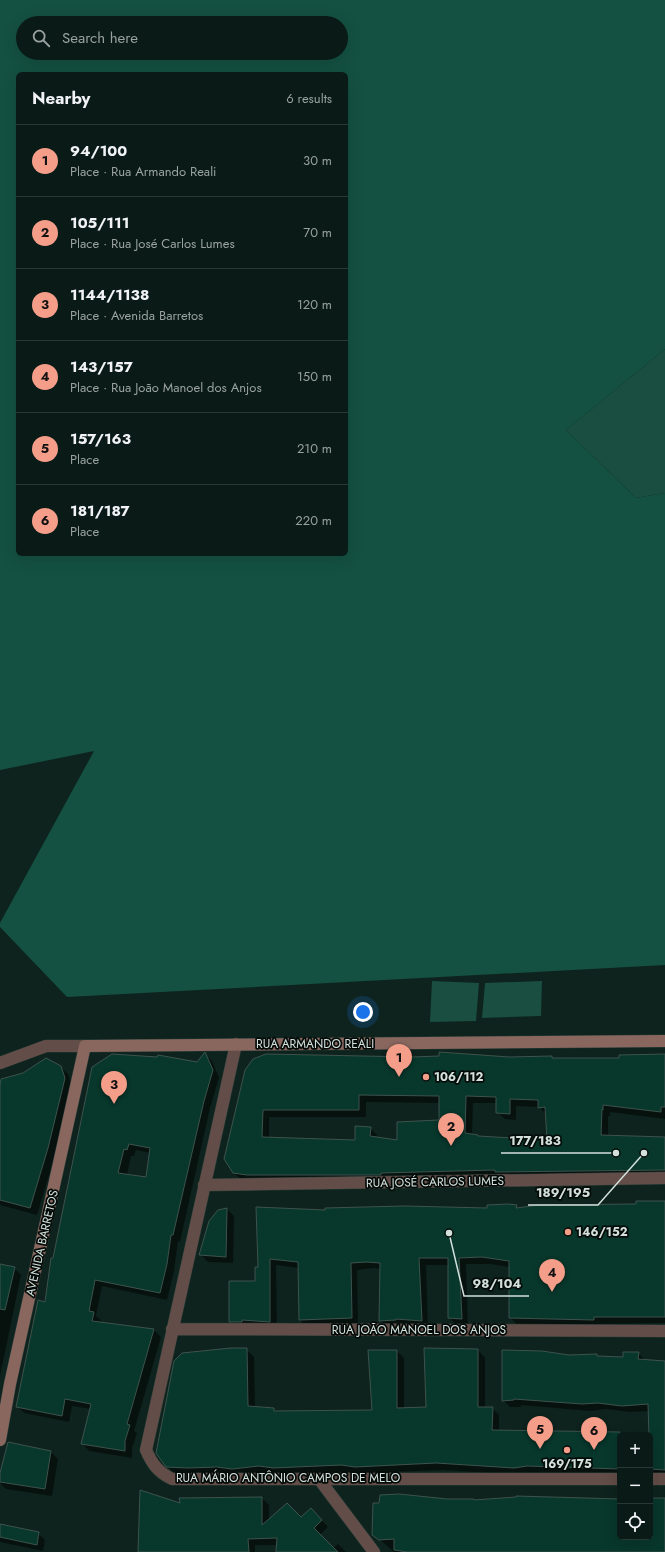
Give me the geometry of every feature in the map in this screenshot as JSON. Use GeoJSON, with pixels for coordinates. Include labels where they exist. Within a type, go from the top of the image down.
{"type":"FeatureCollection","features":[{"type":"Feature","properties":{"kind":"street","name":"RUA ARMANDO REALI"},"geometry":{"type":"LineString","coordinates":[[86,1046],[665,1041]]}},
{"type":"Feature","properties":{"kind":"street","name":"RUA MÁRIO ANTÔNIO CAMPOS DE MELO"},"geometry":{"type":"LineString","coordinates":[[236,1044],[146,1450],[152,1463],[162,1474],[172,1479],[617,1479]]}},
{"type":"Feature","properties":{"kind":"street"},"geometry":{"type":"LineString","coordinates":[[0,1063],[46,1046],[86,1046]]}},
{"type":"Feature","properties":{"kind":"street","name":"AVENIDA BARRETOS"},"geometry":{"type":"LineString","coordinates":[[0,1440],[10,1384],[86,1046]]}},
{"type":"Feature","properties":{"kind":"street","name":"RUA JOSÉ CARLOS LUMES"},"geometry":{"type":"LineString","coordinates":[[204,1185],[665,1178]]}},
{"type":"Feature","properties":{"kind":"street","name":"RUA JOÃO MANOEL DOS ANJOS"},"geometry":{"type":"LineString","coordinates":[[172,1330],[665,1331]]}},
{"type":"Feature","properties":{"kind":"street"},"geometry":{"type":"LineString","coordinates":[[319,1479],[374,1552]]}},
{"type":"Feature","properties":{"kind":"street"},"geometry":{"type":"LineString","coordinates":[[653,1479],[665,1479]]}},
{"type":"Feature","properties":{"kind":"green space"},"geometry":{"type":"Polygon","coordinates":[[[0,0],[665,0],[665,349],[566,430],[636,498],[665,493],[665,965],[67,997],[0,927],[0,923],[94,751],[0,770],[0,0]]]}},
{"type":"Feature","properties":{"kind":"green space"},"geometry":{"type":"Polygon","coordinates":[[[665,349],[665,493],[636,498],[566,430],[665,349]]]}},
{"type":"Feature","properties":{"kind":"green space"},"geometry":{"type":"Polygon","coordinates":[[[432,981],[479,983],[476,1021],[430,1022],[432,981]]]}},
{"type":"Feature","properties":{"kind":"green space"},"geometry":{"type":"Polygon","coordinates":[[[542,981],[541,1016],[482,1018],[485,983],[542,981]]]}},
{"type":"Feature","properties":{"kind":"building"},"geometry":{"type":"Polygon","coordinates":[[[205,1052],[213,1070],[204,1101],[173,1235],[171,1235],[167,1264],[160,1293],[95,1280],[89,1311],[94,1312],[92,1321],[154,1329],[127,1424],[130,1425],[125,1441],[125,1451],[81,1444],[91,1404],[65,1399],[62,1416],[16,1407],[38,1300],[45,1302],[51,1258],[53,1258],[92,1067],[112,1054],[157,1057],[158,1055],[197,1062],[205,1052]],[[129,1144],[127,1150],[124,1149],[118,1173],[146,1177],[150,1148],[129,1144]]]}},
{"type":"Feature","properties":{"kind":"building"},"geometry":{"type":"Polygon","coordinates":[[[439,1052],[509,1057],[552,1056],[552,1058],[619,1058],[619,1055],[665,1054],[665,1107],[661,1107],[661,1112],[603,1105],[601,1135],[665,1137],[665,1170],[495,1172],[495,1170],[381,1173],[381,1175],[247,1175],[233,1173],[224,1159],[245,1070],[253,1059],[266,1054],[412,1057],[439,1056],[439,1052]],[[359,1095],[359,1110],[263,1110],[262,1137],[355,1140],[355,1126],[371,1127],[370,1136],[397,1140],[397,1122],[439,1120],[439,1096],[359,1095]],[[466,1096],[465,1133],[478,1136],[547,1140],[545,1107],[538,1108],[538,1100],[510,1099],[510,1114],[496,1113],[496,1097],[466,1096]]]}},
{"type":"Feature","properties":{"kind":"building"},"geometry":{"type":"Polygon","coordinates":[[[46,1058],[61,1066],[65,1078],[48,1148],[30,1208],[0,1200],[0,1085],[1,1079],[23,1073],[46,1058]]]}},
{"type":"Feature","properties":{"kind":"building"},"geometry":{"type":"Polygon","coordinates":[[[636,1201],[665,1201],[665,1317],[594,1317],[594,1320],[509,1318],[509,1261],[482,1257],[459,1258],[462,1319],[448,1318],[448,1258],[419,1258],[422,1321],[396,1319],[379,1321],[380,1263],[366,1262],[351,1263],[352,1318],[299,1320],[298,1262],[270,1259],[270,1322],[242,1320],[242,1322],[229,1322],[229,1281],[255,1281],[255,1267],[258,1267],[256,1207],[325,1210],[325,1208],[404,1206],[487,1208],[487,1205],[508,1204],[517,1205],[516,1208],[540,1205],[636,1204],[636,1201]]]}},
{"type":"Feature","properties":{"kind":"building"},"geometry":{"type":"Polygon","coordinates":[[[227,1208],[226,1257],[199,1255],[209,1221],[218,1210],[227,1208]]]}},
{"type":"Feature","properties":{"kind":"building"},"geometry":{"type":"Polygon","coordinates":[[[0,1264],[15,1267],[5,1310],[0,1309],[0,1264]]]}},
{"type":"Feature","properties":{"kind":"building"},"geometry":{"type":"Polygon","coordinates":[[[231,1348],[247,1348],[248,1406],[274,1408],[274,1411],[372,1410],[368,1350],[397,1350],[397,1408],[426,1407],[424,1348],[478,1349],[478,1407],[493,1407],[492,1430],[620,1432],[617,1432],[617,1469],[527,1466],[514,1468],[436,1463],[355,1467],[341,1465],[273,1468],[259,1466],[232,1469],[217,1467],[166,1467],[156,1453],[174,1361],[182,1353],[231,1348]]]}},
{"type":"Feature","properties":{"kind":"building"},"geometry":{"type":"Polygon","coordinates":[[[502,1350],[542,1351],[569,1355],[597,1354],[597,1356],[623,1357],[623,1352],[639,1352],[638,1359],[665,1361],[665,1470],[653,1469],[653,1432],[649,1432],[648,1404],[622,1406],[598,1403],[582,1404],[514,1399],[502,1401],[502,1350]]]}},
{"type":"Feature","properties":{"kind":"building"},"geometry":{"type":"Polygon","coordinates":[[[8,1442],[51,1451],[45,1489],[0,1482],[0,1473],[8,1442]]]}},
{"type":"Feature","properties":{"kind":"building"},"geometry":{"type":"Polygon","coordinates":[[[140,1490],[180,1503],[179,1498],[262,1497],[262,1525],[287,1503],[301,1517],[311,1508],[322,1520],[314,1528],[338,1552],[276,1552],[277,1538],[248,1539],[249,1552],[138,1552],[140,1490]]]}},
{"type":"Feature","properties":{"kind":"building"},"geometry":{"type":"Polygon","coordinates":[[[399,1494],[474,1500],[516,1496],[617,1499],[617,1540],[653,1540],[653,1498],[665,1498],[665,1552],[407,1552],[394,1550],[394,1539],[379,1540],[372,1535],[373,1503],[379,1503],[380,1495],[399,1494]]]}},
{"type":"Feature","properties":{"kind":"building"},"geometry":{"type":"Polygon","coordinates":[[[0,1524],[39,1532],[37,1545],[0,1537],[0,1524]]]}},
{"type":"Feature","properties":{"kind":"place","name":"94/100"},"geometry":{"type":"Point","coordinates":[399,1077]}},
{"type":"Feature","properties":{"kind":"place","name":"106/112"},"geometry":{"type":"Point","coordinates":[426,1077]}},
{"type":"Feature","properties":{"kind":"place","name":"1144/1138"},"geometry":{"type":"Point","coordinates":[114,1104]}},
{"type":"Feature","properties":{"kind":"place","name":"105/111"},"geometry":{"type":"Point","coordinates":[451,1146]}},
{"type":"Feature","properties":{"kind":"place","name":"177/183"},"geometry":{"type":"Point","coordinates":[616,1153]}},
{"type":"Feature","properties":{"kind":"place","name":"189/195"},"geometry":{"type":"Point","coordinates":[644,1153]}},
{"type":"Feature","properties":{"kind":"place","name":"146/152"},"geometry":{"type":"Point","coordinates":[568,1232]}},
{"type":"Feature","properties":{"kind":"place","name":"98/104"},"geometry":{"type":"Point","coordinates":[449,1233]}},
{"type":"Feature","properties":{"kind":"place","name":"143/157"},"geometry":{"type":"Point","coordinates":[552,1292]}},
{"type":"Feature","properties":{"kind":"place","name":"157/163"},"geometry":{"type":"Point","coordinates":[540,1449]}},
{"type":"Feature","properties":{"kind":"place","name":"169/175"},"geometry":{"type":"Point","coordinates":[567,1450]}},
{"type":"Feature","properties":{"kind":"place","name":"181/187"},"geometry":{"type":"Point","coordinates":[594,1450]}}]}
